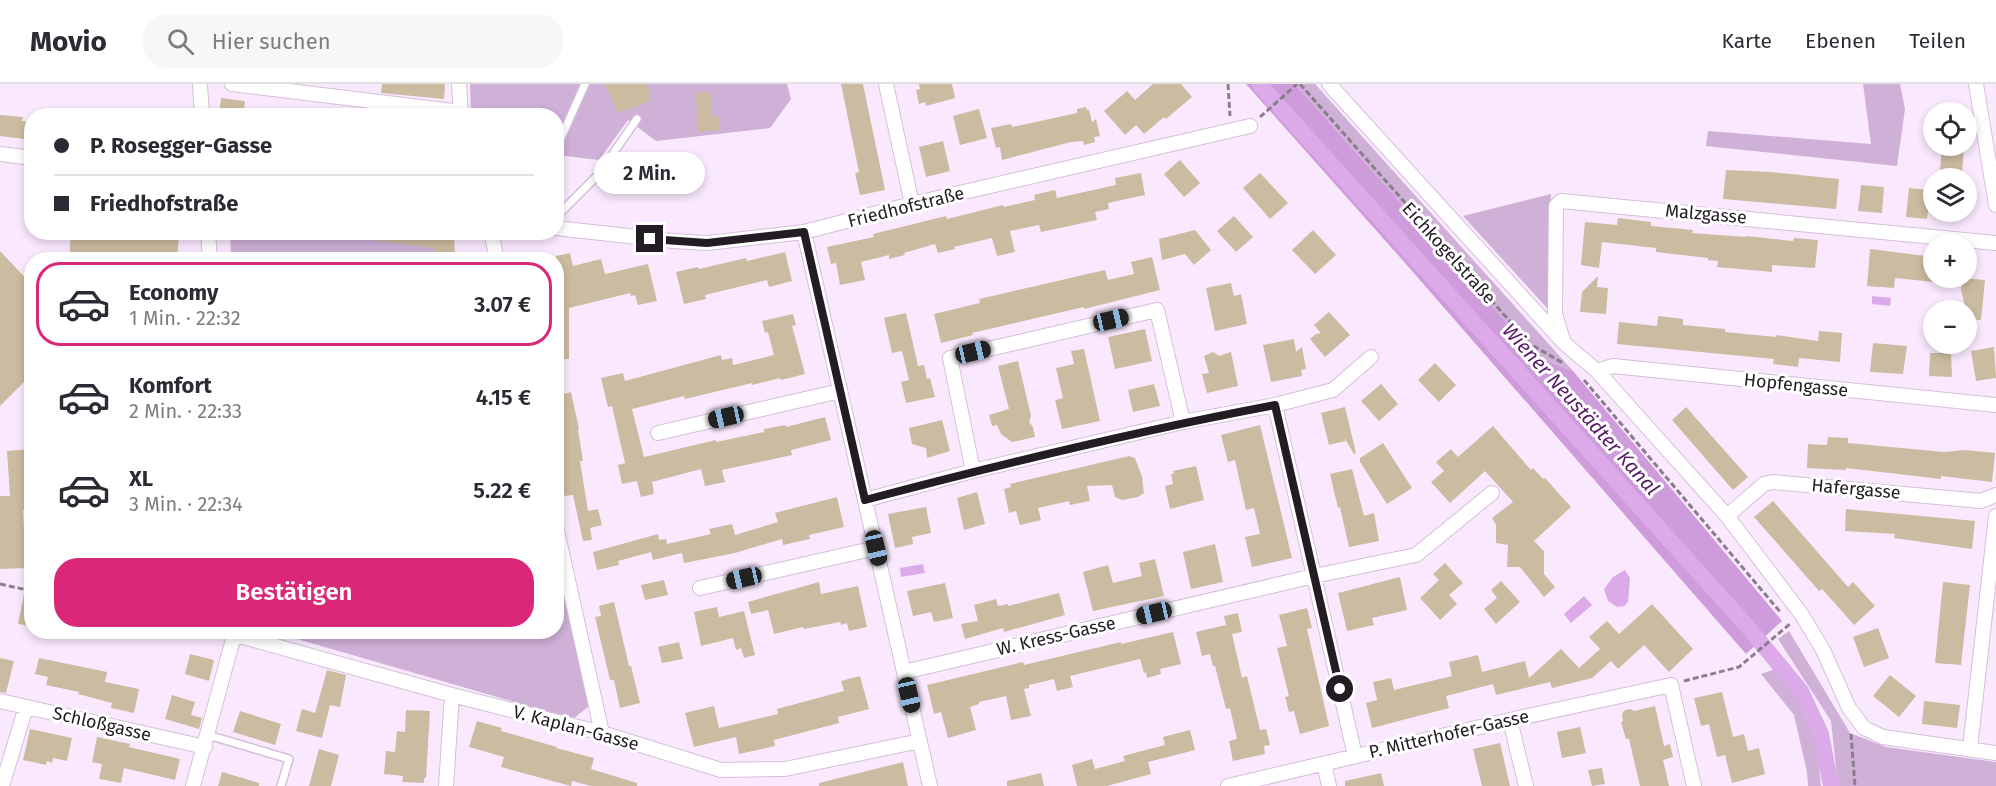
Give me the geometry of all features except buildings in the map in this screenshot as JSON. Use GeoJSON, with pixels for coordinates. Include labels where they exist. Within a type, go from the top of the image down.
{"type":"FeatureCollection","features":[{"type":"Feature","properties":{"kind":"street"},"geometry":{"type":"LineString","coordinates":[[200,84],[202,108]]}},
{"type":"Feature","properties":{"kind":"street"},"geometry":{"type":"LineString","coordinates":[[232,84],[415,108]]}},
{"type":"Feature","properties":{"kind":"street"},"geometry":{"type":"LineString","coordinates":[[459,84],[461,108]]}},
{"type":"Feature","properties":{"kind":"street"},"geometry":{"type":"LineString","coordinates":[[886,84],[912,204]]}},
{"type":"Feature","properties":{"kind":"street","name":"Eichkogelstraße"},"geometry":{"type":"LineString","coordinates":[[1329,84],[1564,344],[1598,371],[1727,516],[1802,615],[1823,650],[1849,708],[1864,728],[1883,737],[1996,753]]}},
{"type":"Feature","properties":{"kind":"street"},"geometry":{"type":"LineString","coordinates":[[1976,84],[1996,205]]}},
{"type":"Feature","properties":{"kind":"street","name":"Friedhofstraße"},"geometry":{"type":"LineString","coordinates":[[564,229],[707,243],[804,232],[912,204],[1250,126]]}},
{"type":"Feature","properties":{"kind":"street"},"geometry":{"type":"LineString","coordinates":[[0,154],[24,157]]}},
{"type":"Feature","properties":{"kind":"street","name":"Malzgasse"},"geometry":{"type":"LineString","coordinates":[[1564,344],[1555,314],[1556,206],[1561,201],[1996,243]]}},
{"type":"Feature","properties":{"kind":"street"},"geometry":{"type":"LineString","coordinates":[[804,232],[930,786]]}},
{"type":"Feature","properties":{"kind":"street"},"geometry":{"type":"LineString","coordinates":[[973,471],[950,358],[1030,339],[1157,310],[1183,422]]}},
{"type":"Feature","properties":{"kind":"street"},"geometry":{"type":"LineString","coordinates":[[865,500],[973,471],[1183,422],[1275,405],[1333,390],[1371,357]]}},
{"type":"Feature","properties":{"kind":"street","name":"Hopfengasse"},"geometry":{"type":"LineString","coordinates":[[1598,371],[1613,366],[1996,405]]}},
{"type":"Feature","properties":{"kind":"street"},"geometry":{"type":"LineString","coordinates":[[658,433],[840,391]]}},
{"type":"Feature","properties":{"kind":"street"},"geometry":{"type":"LineString","coordinates":[[1275,405],[1355,756]]}},
{"type":"Feature","properties":{"kind":"street","name":"Hafergasse"},"geometry":{"type":"LineString","coordinates":[[1727,516],[1764,484],[1773,482],[1981,501],[1996,495]]}},
{"type":"Feature","properties":{"kind":"street","name":"W. Kress-Gasse"},"geometry":{"type":"LineString","coordinates":[[904,672],[1314,576],[1416,555],[1492,493]]}},
{"type":"Feature","properties":{"kind":"street"},"geometry":{"type":"LineString","coordinates":[[1970,748],[1996,516]]}},
{"type":"Feature","properties":{"kind":"street"},"geometry":{"type":"LineString","coordinates":[[700,588],[876,548]]}},
{"type":"Feature","properties":{"kind":"street"},"geometry":{"type":"LineString","coordinates":[[564,562],[602,733]]}},
{"type":"Feature","properties":{"kind":"street"},"geometry":{"type":"LineString","coordinates":[[194,786],[234,639]]}},
{"type":"Feature","properties":{"kind":"street","name":"V. Kaplan-Gasse"},"geometry":{"type":"LineString","coordinates":[[257,639],[452,695],[602,733],[721,770],[785,769],[920,741]]}},
{"type":"Feature","properties":{"kind":"street"},"geometry":{"type":"LineString","coordinates":[[1671,685],[1694,786]]}},
{"type":"Feature","properties":{"kind":"street","name":"P. Mitterhofer-Gasse"},"geometry":{"type":"LineString","coordinates":[[1228,786],[1671,685]]}},
{"type":"Feature","properties":{"kind":"street"},"geometry":{"type":"LineString","coordinates":[[446,786],[452,695]]}},
{"type":"Feature","properties":{"kind":"street","name":"Schloßgasse"},"geometry":{"type":"LineString","coordinates":[[0,700],[26,707],[207,741]]}},
{"type":"Feature","properties":{"kind":"street"},"geometry":{"type":"LineString","coordinates":[[2,786],[26,707]]}},
{"type":"Feature","properties":{"kind":"street"},"geometry":{"type":"LineString","coordinates":[[1510,720],[1526,786]]}},
{"type":"Feature","properties":{"kind":"street"},"geometry":{"type":"LineString","coordinates":[[1324,764],[1329,786]]}},
{"type":"Feature","properties":{"kind":"lane"},"geometry":{"type":"LineString","coordinates":[[564,131],[585,84]]}},
{"type":"Feature","properties":{"kind":"lane"},"geometry":{"type":"LineString","coordinates":[[564,209],[598,175],[637,119]]}},
{"type":"Feature","properties":{"kind":"lane"},"geometry":{"type":"LineString","coordinates":[[207,741],[290,759],[281,786]]}},
{"type":"Feature","properties":{"kind":"path"},"geometry":{"type":"LineString","coordinates":[[1228,84],[1232,130]]}},
{"type":"Feature","properties":{"kind":"path"},"geometry":{"type":"LineString","coordinates":[[1262,115],[1298,84]]}},
{"type":"Feature","properties":{"kind":"path","name":"Eichkogelstraße"},"geometry":{"type":"LineString","coordinates":[[1298,84],[1530,344],[1566,364]]}},
{"type":"Feature","properties":{"kind":"path"},"geometry":{"type":"LineString","coordinates":[[1582,378],[1782,615]]}},
{"type":"Feature","properties":{"kind":"path"},"geometry":{"type":"LineString","coordinates":[[0,584],[24,589]]}},
{"type":"Feature","properties":{"kind":"path"},"geometry":{"type":"LineString","coordinates":[[1790,624],[1796,631]]}},
{"type":"Feature","properties":{"kind":"path"},"geometry":{"type":"LineString","coordinates":[[1671,685],[1739,667],[1778,633]]}},
{"type":"Feature","properties":{"kind":"path"},"geometry":{"type":"LineString","coordinates":[[1849,708],[1855,786]]}},
{"type":"Feature","properties":{"kind":"shaded area"},"geometry":{"type":"Polygon","coordinates":[[[470,84],[787,84],[791,99],[770,128],[656,141],[628,120],[599,160],[564,156],[564,108],[471,108],[470,84]]]}},
{"type":"Feature","properties":{"kind":"shaded area"},"geometry":{"type":"Polygon","coordinates":[[[1246,84],[1295,84],[1538,358],[1573,371],[1782,621],[1746,654],[1246,84]]]}},
{"type":"Feature","properties":{"kind":"shaded area"},"geometry":{"type":"Polygon","coordinates":[[[1295,84],[1315,84],[1573,371],[1538,358],[1295,84]]]}},
{"type":"Feature","properties":{"kind":"shaded area"},"geometry":{"type":"Polygon","coordinates":[[[1863,84],[1900,84],[1905,109],[1897,166],[1706,146],[1708,131],[1871,144],[1863,84]]]}},
{"type":"Feature","properties":{"kind":"shaded area"},"geometry":{"type":"Polygon","coordinates":[[[1551,194],[1548,309],[1463,216],[1551,194]]]}},
{"type":"Feature","properties":{"kind":"shaded area"},"geometry":{"type":"Polygon","coordinates":[[[230,240],[452,240],[454,252],[231,252],[230,240]]]}},
{"type":"Feature","properties":{"kind":"shaded area"},"geometry":{"type":"Polygon","coordinates":[[[1872,296],[1891,298],[1890,306],[1872,304],[1872,296]]]}},
{"type":"Feature","properties":{"kind":"shaded area"},"geometry":{"type":"Polygon","coordinates":[[[923,564],[925,573],[901,577],[900,568],[923,564]]]}},
{"type":"Feature","properties":{"kind":"shaded area"},"geometry":{"type":"Polygon","coordinates":[[[1625,570],[1630,578],[1628,602],[1624,606],[1617,607],[1608,601],[1604,589],[1613,577],[1625,570]]]}},
{"type":"Feature","properties":{"kind":"shaded area"},"geometry":{"type":"Polygon","coordinates":[[[564,587],[589,706],[573,719],[297,639],[564,639],[564,587]]]}},
{"type":"Feature","properties":{"kind":"shaded area"},"geometry":{"type":"Polygon","coordinates":[[[1584,596],[1592,605],[1571,623],[1564,614],[1584,596]]]}},
{"type":"Feature","properties":{"kind":"shaded area"},"geometry":{"type":"Polygon","coordinates":[[[1789,631],[1850,733],[1886,747],[1996,762],[1996,786],[1838,786],[1831,721],[1778,639],[1789,631]]]}},
{"type":"Feature","properties":{"kind":"shaded area"},"geometry":{"type":"Polygon","coordinates":[[[1775,669],[1798,699],[1817,742],[1821,786],[1808,786],[1794,715],[1761,674],[1775,669]]]}},
{"type":"Feature","properties":{"kind":"waterway","name":"Wiener Neustädter Kanal"},"geometry":{"type":"LineString","coordinates":[[1259,84],[1747,626],[1801,691],[1821,734],[1831,786]]}},
{"type":"Feature","properties":{"kind":"route"},"geometry":{"type":"LineString","coordinates":[[650,239],[707,243],[804,232],[865,500],[973,471],[1183,422],[1275,405],[1340,689]]}}]}
